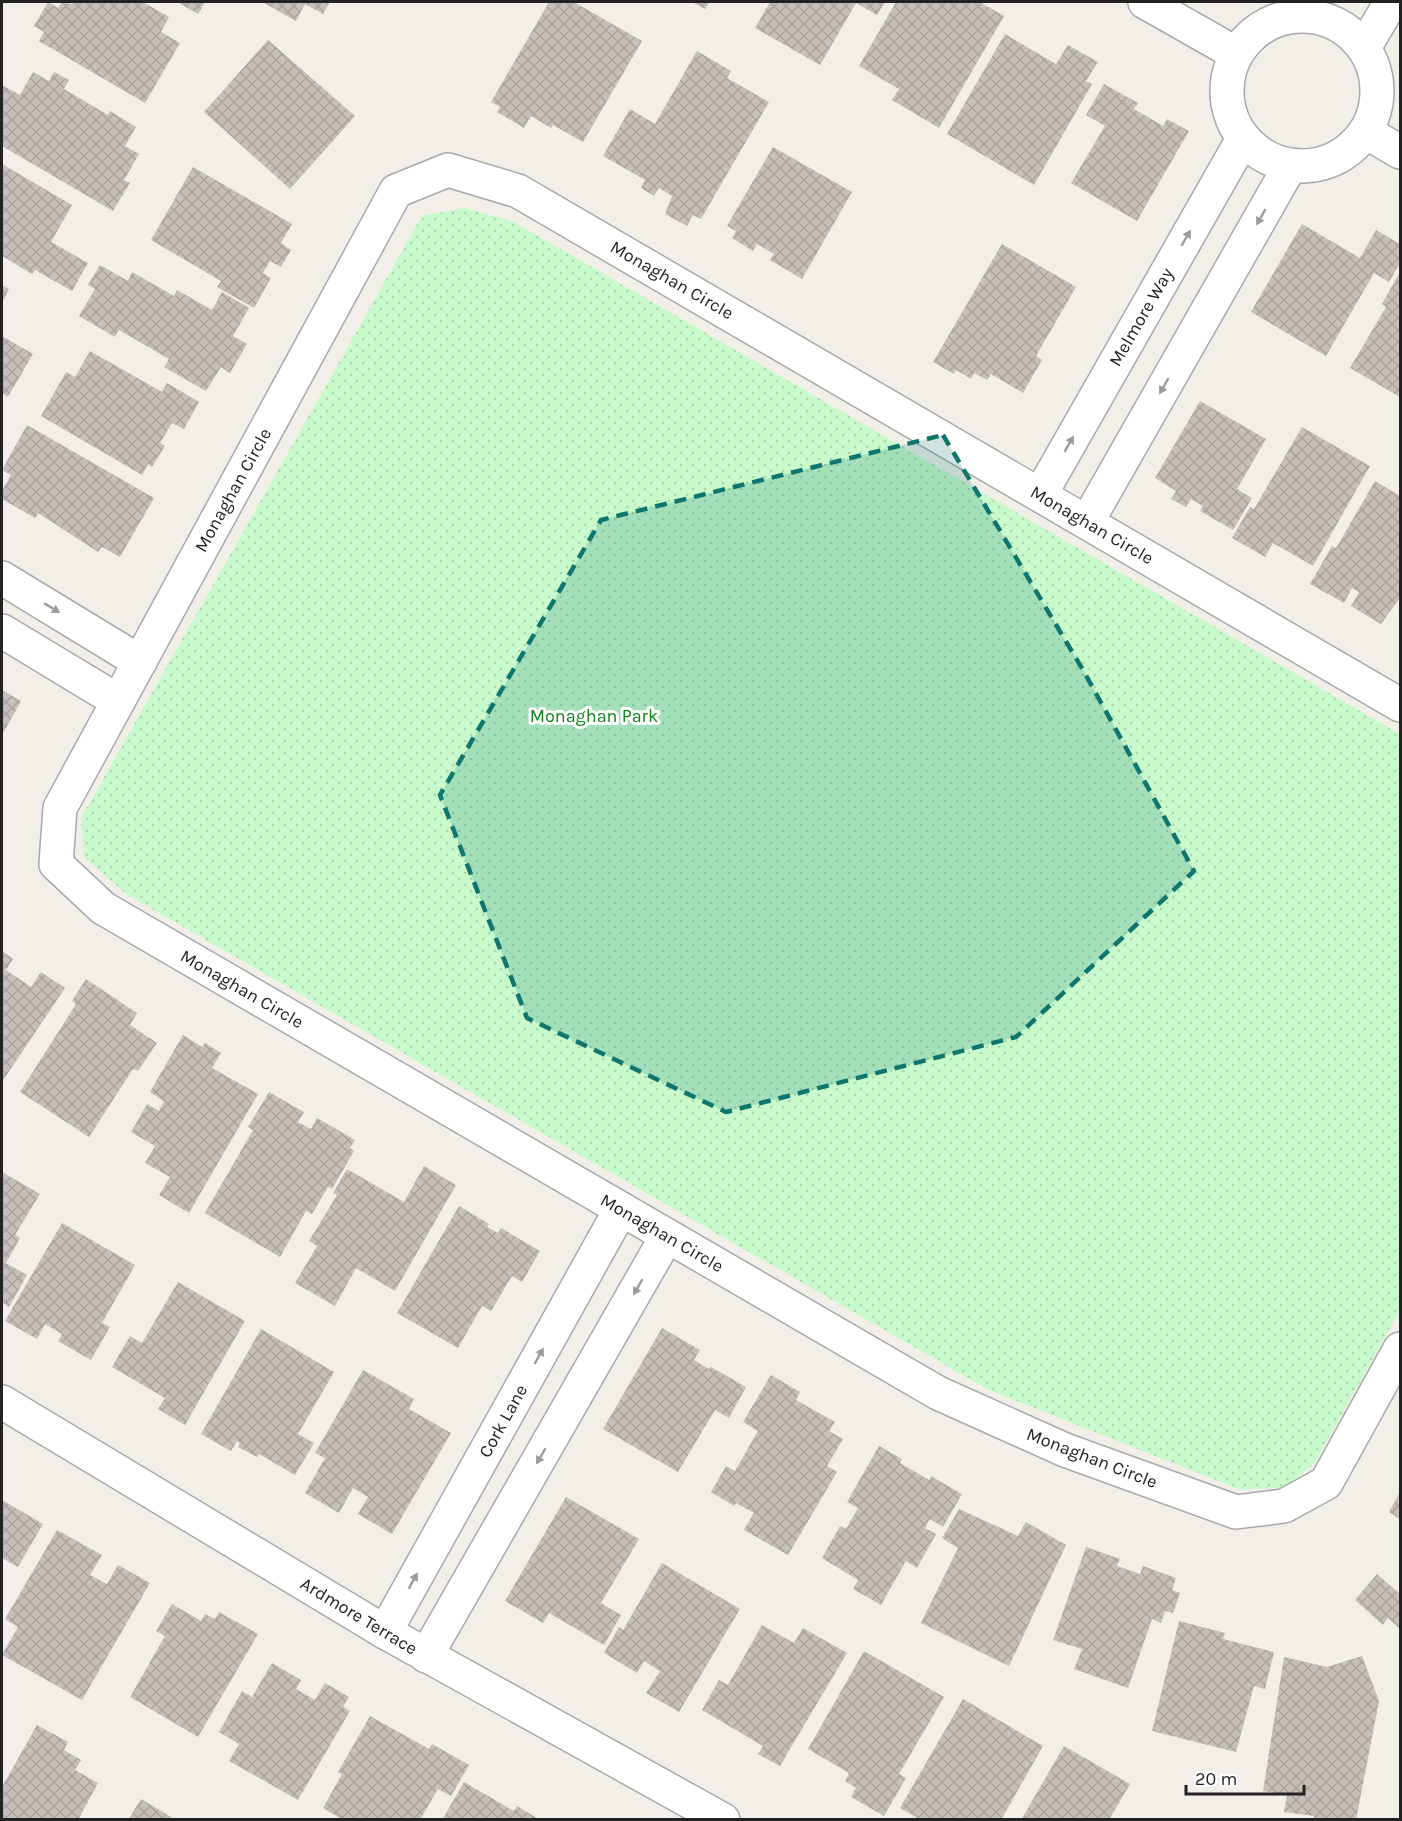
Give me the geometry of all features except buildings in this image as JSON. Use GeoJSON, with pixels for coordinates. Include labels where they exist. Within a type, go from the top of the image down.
{"type":"FeatureCollection","features":[{"type":"Feature","properties":{"kind":"street"},"geometry":{"type":"LineString","coordinates":[[1145,2],[1235,53]]}},
{"type":"Feature","properties":{"kind":"street"},"geometry":{"type":"LineString","coordinates":[[1364,48],[1391,2]]}},
{"type":"Feature","properties":{"kind":"street"},"geometry":{"type":"LineString","coordinates":[[1321,9],[1364,48],[1376,72],[1377,99],[1366,132],[1348,152],[1324,164],[1290,166],[1265,158],[1243,139],[1230,116],[1225,90],[1235,53],[1252,33],[1274,20],[1321,9]]}},
{"type":"Feature","properties":{"kind":"street"},"geometry":{"type":"LineString","coordinates":[[1366,132],[1401,152]]}},
{"type":"Feature","properties":{"kind":"street","name":"Melmore Way"},"geometry":{"type":"LineString","coordinates":[[1040,495],[1243,139]]}},
{"type":"Feature","properties":{"kind":"street"},"geometry":{"type":"LineString","coordinates":[[1087,522],[1290,166]]}},
{"type":"Feature","properties":{"kind":"street","name":"Monaghan Circle"},"geometry":{"type":"LineString","coordinates":[[1401,705],[518,190],[448,170],[396,191],[60,808],[56,864],[103,908],[938,1393],[1065,1450],[1236,1512],[1284,1506],[1326,1483],[1401,1350]]}},
{"type":"Feature","properties":{"kind":"street"},"geometry":{"type":"LineString","coordinates":[[2,578],[140,662]]}},
{"type":"Feature","properties":{"kind":"street"},"geometry":{"type":"LineString","coordinates":[[2,631],[118,701]]}},
{"type":"Feature","properties":{"kind":"street","name":"Cork Lane"},"geometry":{"type":"LineString","coordinates":[[385,1632],[621,1209]]}},
{"type":"Feature","properties":{"kind":"street"},"geometry":{"type":"LineString","coordinates":[[426,1656],[667,1236]]}},
{"type":"Feature","properties":{"kind":"street","name":"Ardmore Terrace"},"geometry":{"type":"LineString","coordinates":[[2,1402],[426,1656],[723,1820]]}},
{"type":"Feature","properties":{"kind":"highlighted area"},"geometry":{"type":"Polygon","coordinates":[[[943,435],[1083,670],[1194,871],[1016,1037],[726,1112],[527,1018],[440,795],[601,520],[943,435]]]}},
{"type":"Feature","properties":{"kind":"green space","name":"Monaghan Park"},"geometry":{"type":"Polygon","coordinates":[[[464,208],[512,221],[1400,734],[1400,1310],[1314,1464],[1285,1487],[1241,1490],[989,1390],[126,894],[84,857],[81,818],[422,216],[464,208]]]}}]}
